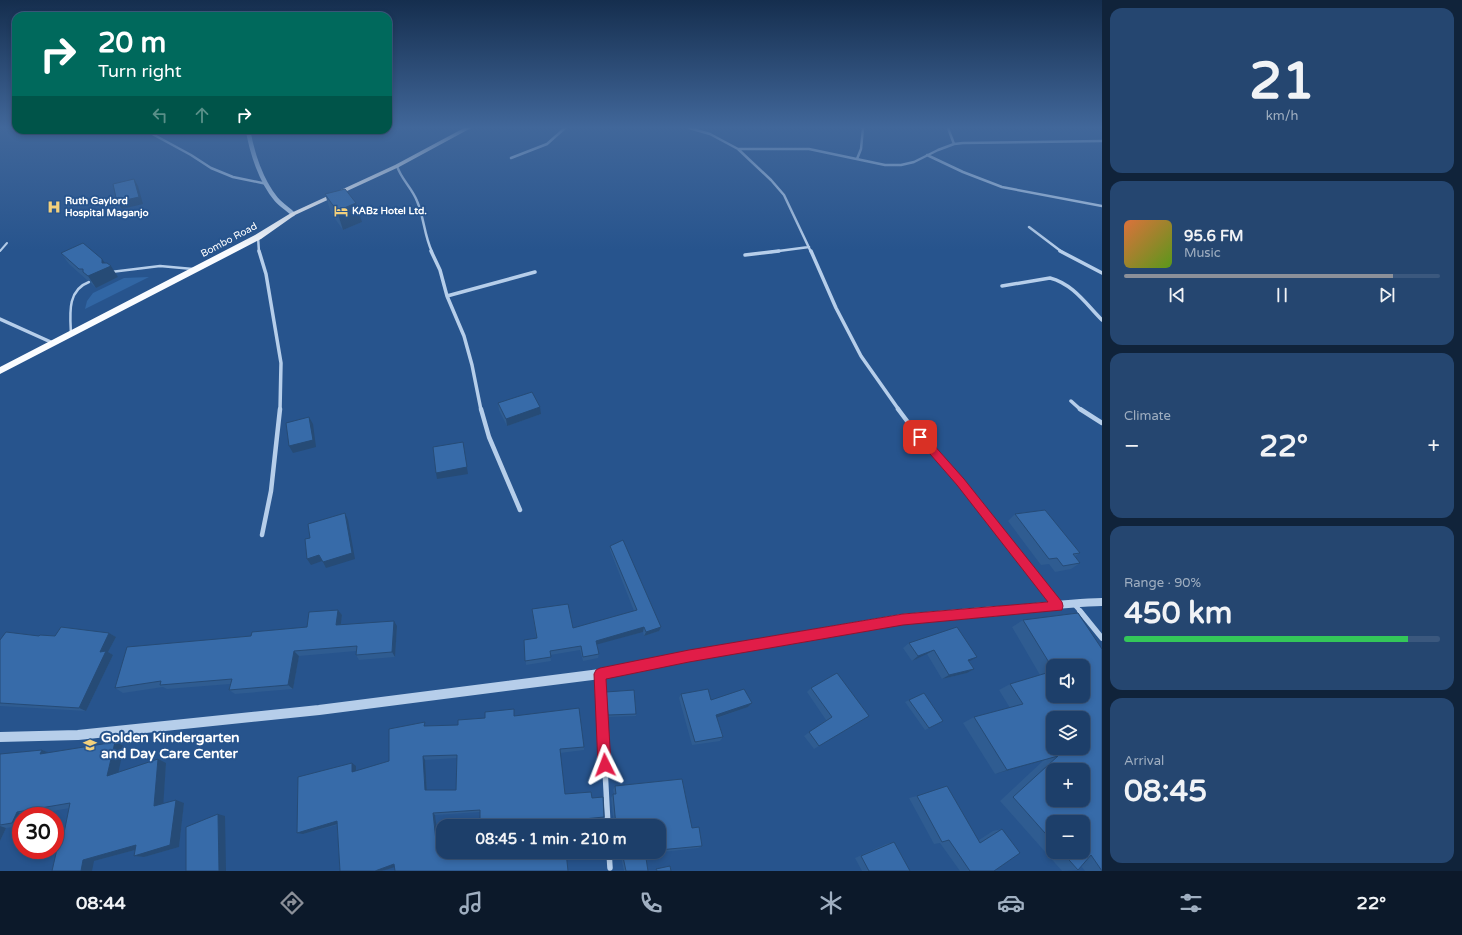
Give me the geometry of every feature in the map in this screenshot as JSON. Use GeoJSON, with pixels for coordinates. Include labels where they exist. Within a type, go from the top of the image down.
{"type":"FeatureCollection","features":[{"type":"Feature","properties":{"kind":"main road","name":"Bombo Road"},"geometry":{"type":"LineString","coordinates":[[0,371],[258,237],[293,214],[391,169]]}},
{"type":"Feature","properties":{"kind":"street"},"geometry":{"type":"LineString","coordinates":[[212,169],[233,177],[267,184]]}},
{"type":"Feature","properties":{"kind":"street"},"geometry":{"type":"LineString","coordinates":[[261,169],[267,184],[278,201],[293,214]]}},
{"type":"Feature","properties":{"kind":"street"},"geometry":{"type":"LineString","coordinates":[[398,169],[418,202],[426,239],[440,270],[447,296],[464,336],[472,365],[482,415],[489,437],[520,510]]}},
{"type":"Feature","properties":{"kind":"street"},"geometry":{"type":"LineString","coordinates":[[759,169],[784,195],[836,308],[861,356],[910,425],[961,482],[1058,606]]}},
{"type":"Feature","properties":{"kind":"street"},"geometry":{"type":"LineString","coordinates":[[956,169],[1002,187],[1102,206]]}},
{"type":"Feature","properties":{"kind":"street"},"geometry":{"type":"LineString","coordinates":[[1029,227],[1050,245],[1102,273]]}},
{"type":"Feature","properties":{"kind":"street"},"geometry":{"type":"LineString","coordinates":[[258,237],[260,252],[266,274],[281,363],[280,406],[276,452],[271,491],[262,535]]}},
{"type":"Feature","properties":{"kind":"street"},"geometry":{"type":"LineString","coordinates":[[745,255],[809,247]]}},
{"type":"Feature","properties":{"kind":"street"},"geometry":{"type":"LineString","coordinates":[[447,296],[535,272]]}},
{"type":"Feature","properties":{"kind":"street"},"geometry":{"type":"LineString","coordinates":[[1002,286],[1050,278],[1056,279],[1068,286],[1102,320]]}},
{"type":"Feature","properties":{"kind":"street"},"geometry":{"type":"LineString","coordinates":[[0,319],[53,343]]}},
{"type":"Feature","properties":{"kind":"street"},"geometry":{"type":"LineString","coordinates":[[1071,400],[1082,411],[1102,423]]}},
{"type":"Feature","properties":{"kind":"street"},"geometry":{"type":"LineString","coordinates":[[0,737],[78,735],[319,710],[600,674],[689,656],[903,619],[1058,606],[1072,603],[1102,602]]}},
{"type":"Feature","properties":{"kind":"street"},"geometry":{"type":"LineString","coordinates":[[1072,603],[1102,638]]}},
{"type":"Feature","properties":{"kind":"street"},"geometry":{"type":"LineString","coordinates":[[600,674],[608,819]]}},
{"type":"Feature","properties":{"kind":"street"},"geometry":{"type":"LineString","coordinates":[[609,859],[610,868]]}},
{"type":"Feature","properties":{"kind":"lane"},"geometry":{"type":"LineString","coordinates":[[0,251],[7,243]]}},
{"type":"Feature","properties":{"kind":"lane"},"geometry":{"type":"LineString","coordinates":[[112,272],[160,266],[195,270]]}},
{"type":"Feature","properties":{"kind":"lane"},"geometry":{"type":"LineString","coordinates":[[71,334],[70,310],[74,298],[78,288],[89,282]]}},
{"type":"Feature","properties":{"kind":"shaded area"},"geometry":{"type":"Polygon","coordinates":[[[149,277],[85,309],[87,301],[93,293],[124,278],[149,277]]]}},
{"type":"Feature","properties":{"kind":"building"},"geometry":{"type":"Polygon","coordinates":[[[134,179],[139,197],[117,202],[113,184],[134,179]]]}},
{"type":"Feature","properties":{"kind":"building"},"geometry":{"type":"Polygon","coordinates":[[[345,189],[356,203],[337,211],[325,194],[345,189]]]}},
{"type":"Feature","properties":{"kind":"building"},"geometry":{"type":"Polygon","coordinates":[[[83,243],[102,259],[102,263],[107,263],[111,266],[88,276],[83,272],[83,269],[79,269],[61,253],[83,243]]]}},
{"type":"Feature","properties":{"kind":"building"},"geometry":{"type":"Polygon","coordinates":[[[532,392],[540,407],[506,419],[498,403],[532,392]]]}},
{"type":"Feature","properties":{"kind":"building"},"geometry":{"type":"Polygon","coordinates":[[[309,417],[313,440],[289,446],[286,423],[309,417]]]}},
{"type":"Feature","properties":{"kind":"building"},"geometry":{"type":"Polygon","coordinates":[[[463,442],[467,467],[436,473],[433,447],[463,442]]]}},
{"type":"Feature","properties":{"kind":"building"},"geometry":{"type":"Polygon","coordinates":[[[1045,510],[1080,553],[1073,554],[1080,563],[1063,566],[1057,558],[1049,559],[1015,514],[1045,510]]]}},
{"type":"Feature","properties":{"kind":"building"},"geometry":{"type":"Polygon","coordinates":[[[345,513],[352,553],[323,562],[319,555],[307,559],[305,539],[310,538],[308,524],[345,513]]]}},
{"type":"Feature","properties":{"kind":"building"},"geometry":{"type":"Polygon","coordinates":[[[623,540],[661,627],[646,632],[644,627],[596,641],[599,654],[583,657],[581,646],[550,651],[551,657],[525,661],[524,640],[537,638],[532,609],[568,604],[573,628],[637,610],[610,546],[623,540]]]}},
{"type":"Feature","properties":{"kind":"building"},"geometry":{"type":"Polygon","coordinates":[[[338,610],[336,625],[394,621],[392,652],[356,655],[357,646],[294,651],[288,685],[229,690],[232,679],[160,685],[161,681],[115,688],[127,647],[251,636],[252,632],[307,627],[309,612],[338,610]]]}},
{"type":"Feature","properties":{"kind":"building"},"geometry":{"type":"Polygon","coordinates":[[[1078,613],[1102,649],[1102,871],[1091,855],[1090,856],[1090,815],[1046,815],[1046,834],[1013,797],[1046,767],[1046,807],[1090,807],[1090,763],[1050,763],[1058,756],[1007,770],[974,717],[1023,704],[1010,684],[1046,673],[1046,703],[1090,703],[1090,659],[1047,659],[1023,620],[1078,613]]]}},
{"type":"Feature","properties":{"kind":"building"},"geometry":{"type":"Polygon","coordinates":[[[61,627],[109,633],[100,652],[106,651],[79,708],[0,703],[0,640],[6,632],[39,636],[55,636],[61,627]]]}},
{"type":"Feature","properties":{"kind":"building"},"geometry":{"type":"Polygon","coordinates":[[[957,627],[977,657],[968,660],[974,669],[949,675],[934,650],[918,656],[909,643],[957,627]]]}},
{"type":"Feature","properties":{"kind":"building"},"geometry":{"type":"Polygon","coordinates":[[[837,673],[869,716],[819,746],[809,732],[832,717],[811,688],[837,673]]]}},
{"type":"Feature","properties":{"kind":"building"},"geometry":{"type":"Polygon","coordinates":[[[708,689],[711,700],[744,689],[752,703],[716,715],[723,737],[695,742],[681,694],[708,689]]]}},
{"type":"Feature","properties":{"kind":"building"},"geometry":{"type":"Polygon","coordinates":[[[634,690],[636,714],[608,715],[606,692],[634,690]]]}},
{"type":"Feature","properties":{"kind":"building"},"geometry":{"type":"Polygon","coordinates":[[[924,693],[943,721],[929,728],[909,700],[924,693]]]}},
{"type":"Feature","properties":{"kind":"building"},"geometry":{"type":"Polygon","coordinates":[[[579,708],[584,747],[560,749],[565,794],[591,792],[592,798],[603,797],[604,817],[584,819],[480,819],[480,810],[433,813],[436,859],[567,859],[568,871],[395,871],[394,864],[375,871],[340,871],[337,821],[297,833],[298,777],[352,763],[352,772],[389,761],[389,729],[425,722],[424,726],[458,725],[458,720],[485,718],[485,712],[514,709],[514,716],[579,708]],[[457,755],[423,756],[425,790],[456,790],[457,755]]]}},
{"type":"Feature","properties":{"kind":"building"},"geometry":{"type":"Polygon","coordinates":[[[115,742],[107,776],[158,759],[154,806],[176,800],[170,845],[134,856],[136,845],[83,860],[81,871],[52,871],[55,859],[64,859],[64,833],[70,803],[46,807],[12,807],[12,823],[0,825],[0,754],[42,750],[40,754],[115,742]]]}},
{"type":"Feature","properties":{"kind":"building"},"geometry":{"type":"Polygon","coordinates":[[[682,779],[692,828],[699,827],[702,846],[666,849],[666,819],[615,819],[613,794],[616,794],[615,786],[682,779]]]}},
{"type":"Feature","properties":{"kind":"building"},"geometry":{"type":"Polygon","coordinates":[[[947,786],[980,843],[1002,829],[1020,853],[994,871],[970,871],[949,840],[942,842],[917,796],[947,786]]]}},
{"type":"Feature","properties":{"kind":"building"},"geometry":{"type":"Polygon","coordinates":[[[218,814],[219,871],[186,871],[186,827],[218,814]]]}},
{"type":"Feature","properties":{"kind":"building"},"geometry":{"type":"Polygon","coordinates":[[[894,842],[910,871],[869,871],[861,856],[894,842]]]}},
{"type":"Feature","properties":{"kind":"building"},"geometry":{"type":"Polygon","coordinates":[[[623,859],[646,859],[648,871],[626,871],[623,859]]]}},
{"type":"Feature","properties":{"kind":"building"},"geometry":{"type":"Polygon","coordinates":[[[1068,859],[1088,859],[1078,870],[1068,859]]]}},
{"type":"Feature","properties":{"kind":"building"},"geometry":{"type":"Polygon","coordinates":[[[670,866],[671,871],[657,871],[656,869],[670,866]]]}},
{"type":"Feature","properties":{"kind":"place","name":"Ruth Gaylord Hospital Maganjo"},"geometry":{"type":"Point","coordinates":[54,207]}},
{"type":"Feature","properties":{"kind":"place","name":"KABz Hotel Ltd."},"geometry":{"type":"Point","coordinates":[341,211]}},
{"type":"Feature","properties":{"kind":"place","name":"Golden Kindergarten and Day Care Center"},"geometry":{"type":"Point","coordinates":[90,745]}},
{"type":"Feature","properties":{"kind":"route"},"geometry":{"type":"LineString","coordinates":[[605,765],[600,674],[689,656],[903,619],[1058,606],[961,482],[920,437]]}}]}
